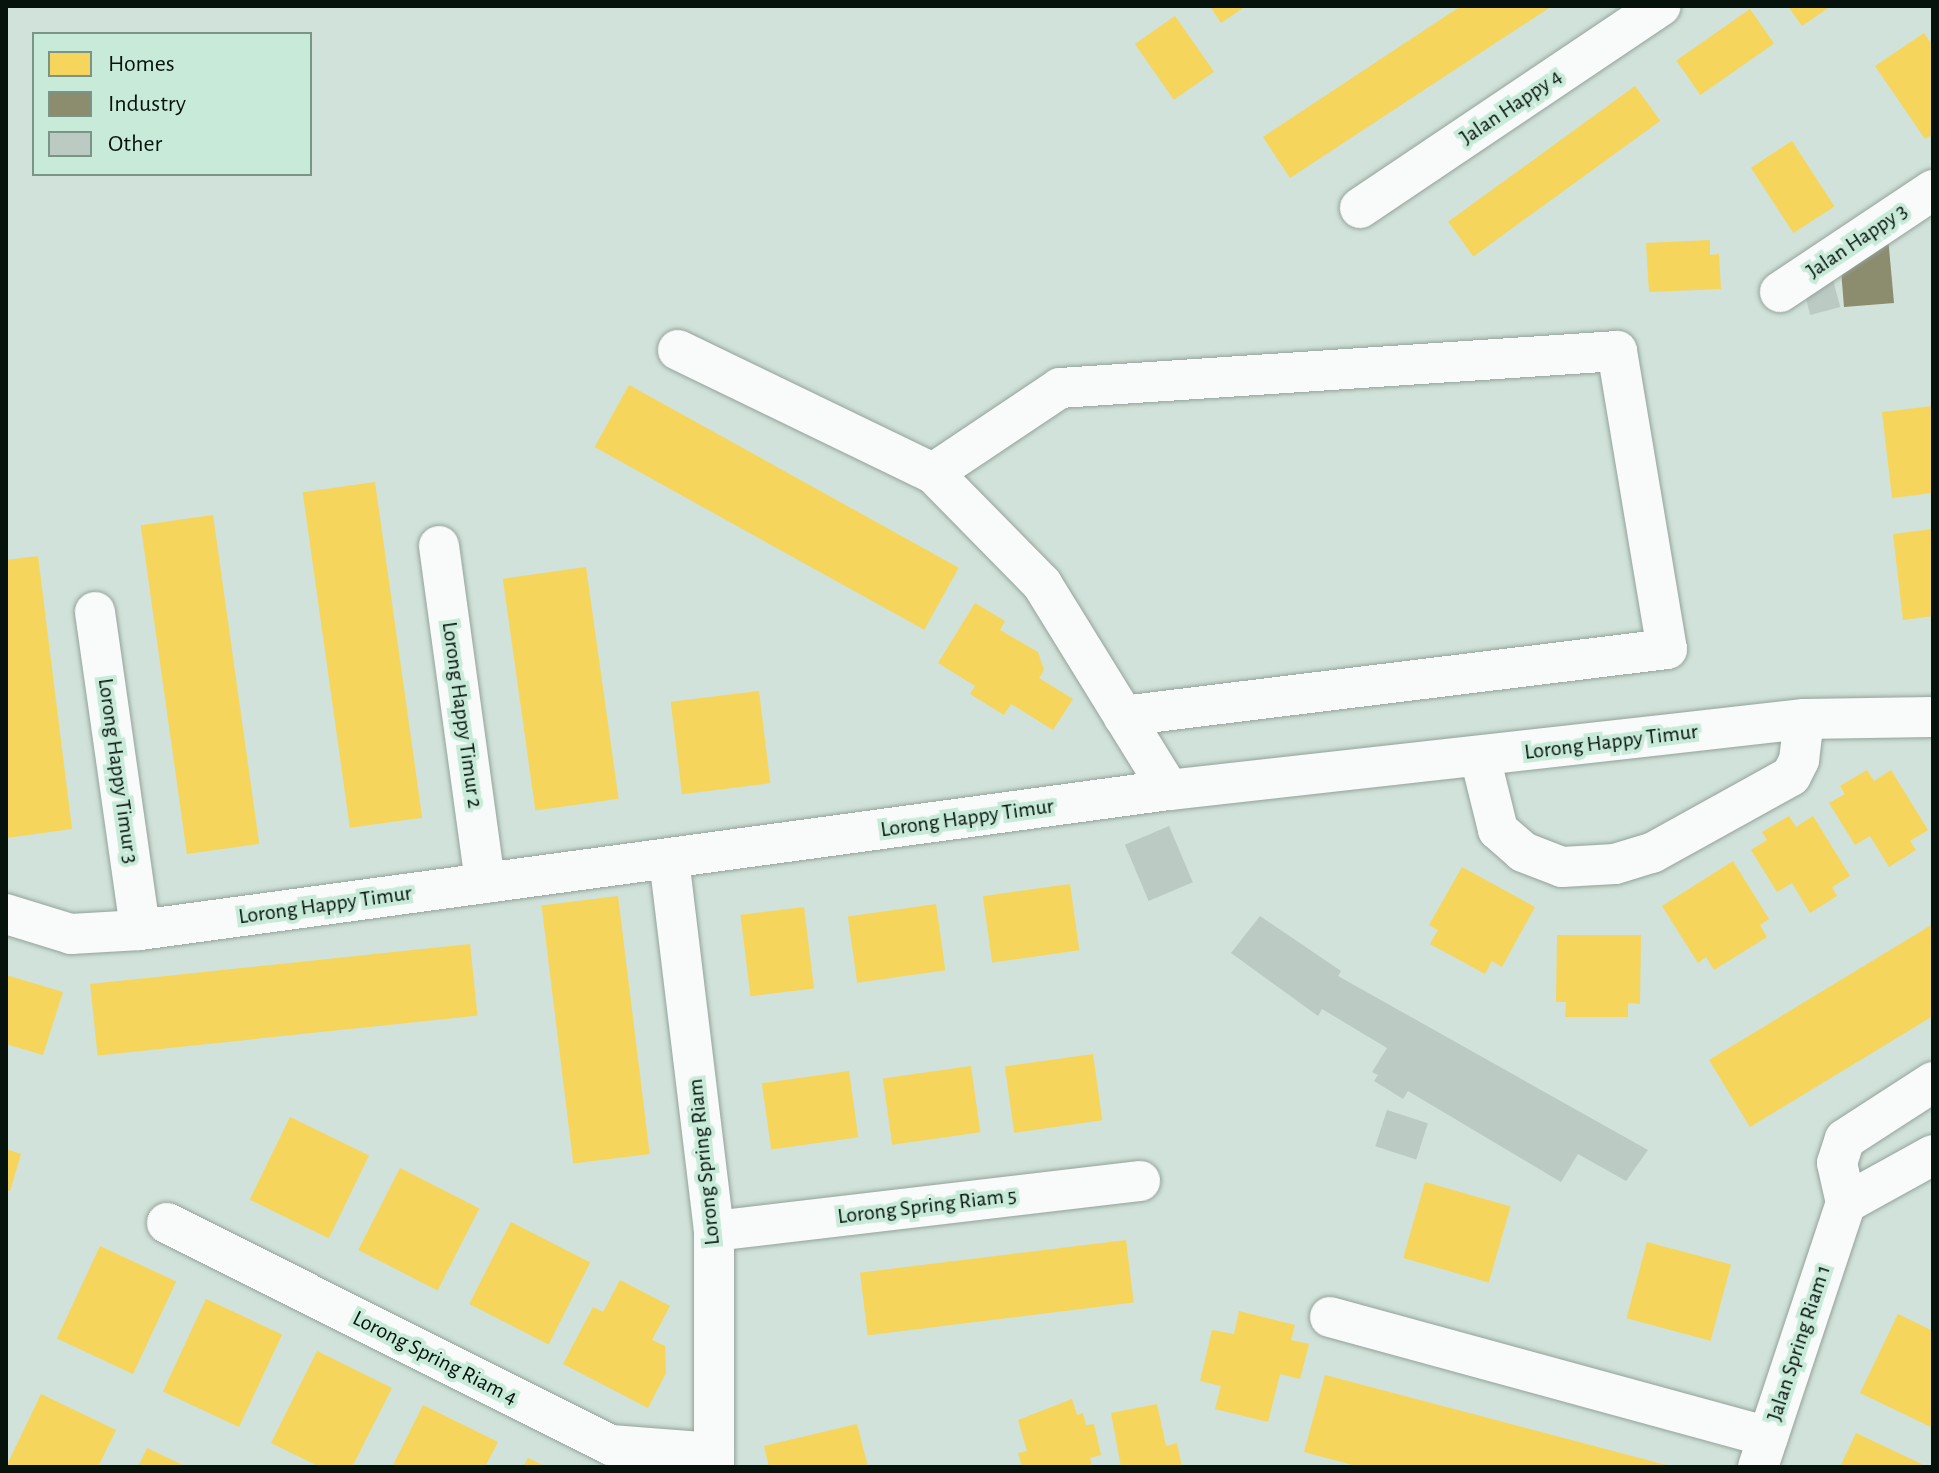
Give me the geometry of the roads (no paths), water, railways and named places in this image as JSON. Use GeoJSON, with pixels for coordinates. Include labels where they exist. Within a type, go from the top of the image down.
{"type":"FeatureCollection","features":[{"type":"Feature","properties":{"kind":"street","name":"Jalan Happy 4"},"geometry":{"type":"LineString","coordinates":[[1360,208],[1661,6]]}},
{"type":"Feature","properties":{"kind":"street","name":"Jalan Happy 3"},"geometry":{"type":"LineString","coordinates":[[1780,292],[1933,190]]}},
{"type":"Feature","properties":{"kind":"street"},"geometry":{"type":"LineString","coordinates":[[678,350],[933,473],[1042,584],[1169,790]]}},
{"type":"Feature","properties":{"kind":"street"},"geometry":{"type":"LineString","coordinates":[[933,473],[1060,388],[1617,351],[1667,649],[1123,716]]}},
{"type":"Feature","properties":{"kind":"street","name":"Lorong Happy Timur 2"},"geometry":{"type":"LineString","coordinates":[[439,546],[485,883]]}},
{"type":"Feature","properties":{"kind":"street","name":"Lorong Happy Timur 3"},"geometry":{"type":"LineString","coordinates":[[95,612],[140,930]]}},
{"type":"Feature","properties":{"kind":"street","name":"Lorong Happy Timur"},"geometry":{"type":"LineString","coordinates":[[6,914],[71,934],[140,930],[1169,790],[1804,719],[1933,717]]}},
{"type":"Feature","properties":{"kind":"street"},"geometry":{"type":"LineString","coordinates":[[1480,757],[1498,830],[1523,852],[1562,867],[1615,864],[1652,853],[1791,776],[1799,760],[1804,719]]}},
{"type":"Feature","properties":{"kind":"street","name":"Lorong Spring Riam"},"geometry":{"type":"LineString","coordinates":[[669,859],[714,1231],[714,1460]]}},
{"type":"Feature","properties":{"kind":"street"},"geometry":{"type":"LineString","coordinates":[[1933,1082],[1845,1139],[1837,1163],[1843,1211],[1933,1155]]}},
{"type":"Feature","properties":{"kind":"street","name":"Lorong Spring Riam 5"},"geometry":{"type":"LineString","coordinates":[[714,1231],[1140,1181]]}},
{"type":"Feature","properties":{"kind":"street","name":"Jalan Spring Riam 1"},"geometry":{"type":"LineString","coordinates":[[1763,1452],[1843,1211]]}},
{"type":"Feature","properties":{"kind":"street","name":"Lorong Spring Riam 4"},"geometry":{"type":"LineString","coordinates":[[167,1223],[611,1445],[714,1460]]}},
{"type":"Feature","properties":{"kind":"street"},"geometry":{"type":"LineString","coordinates":[[1330,1317],[1763,1452]]}}]}
